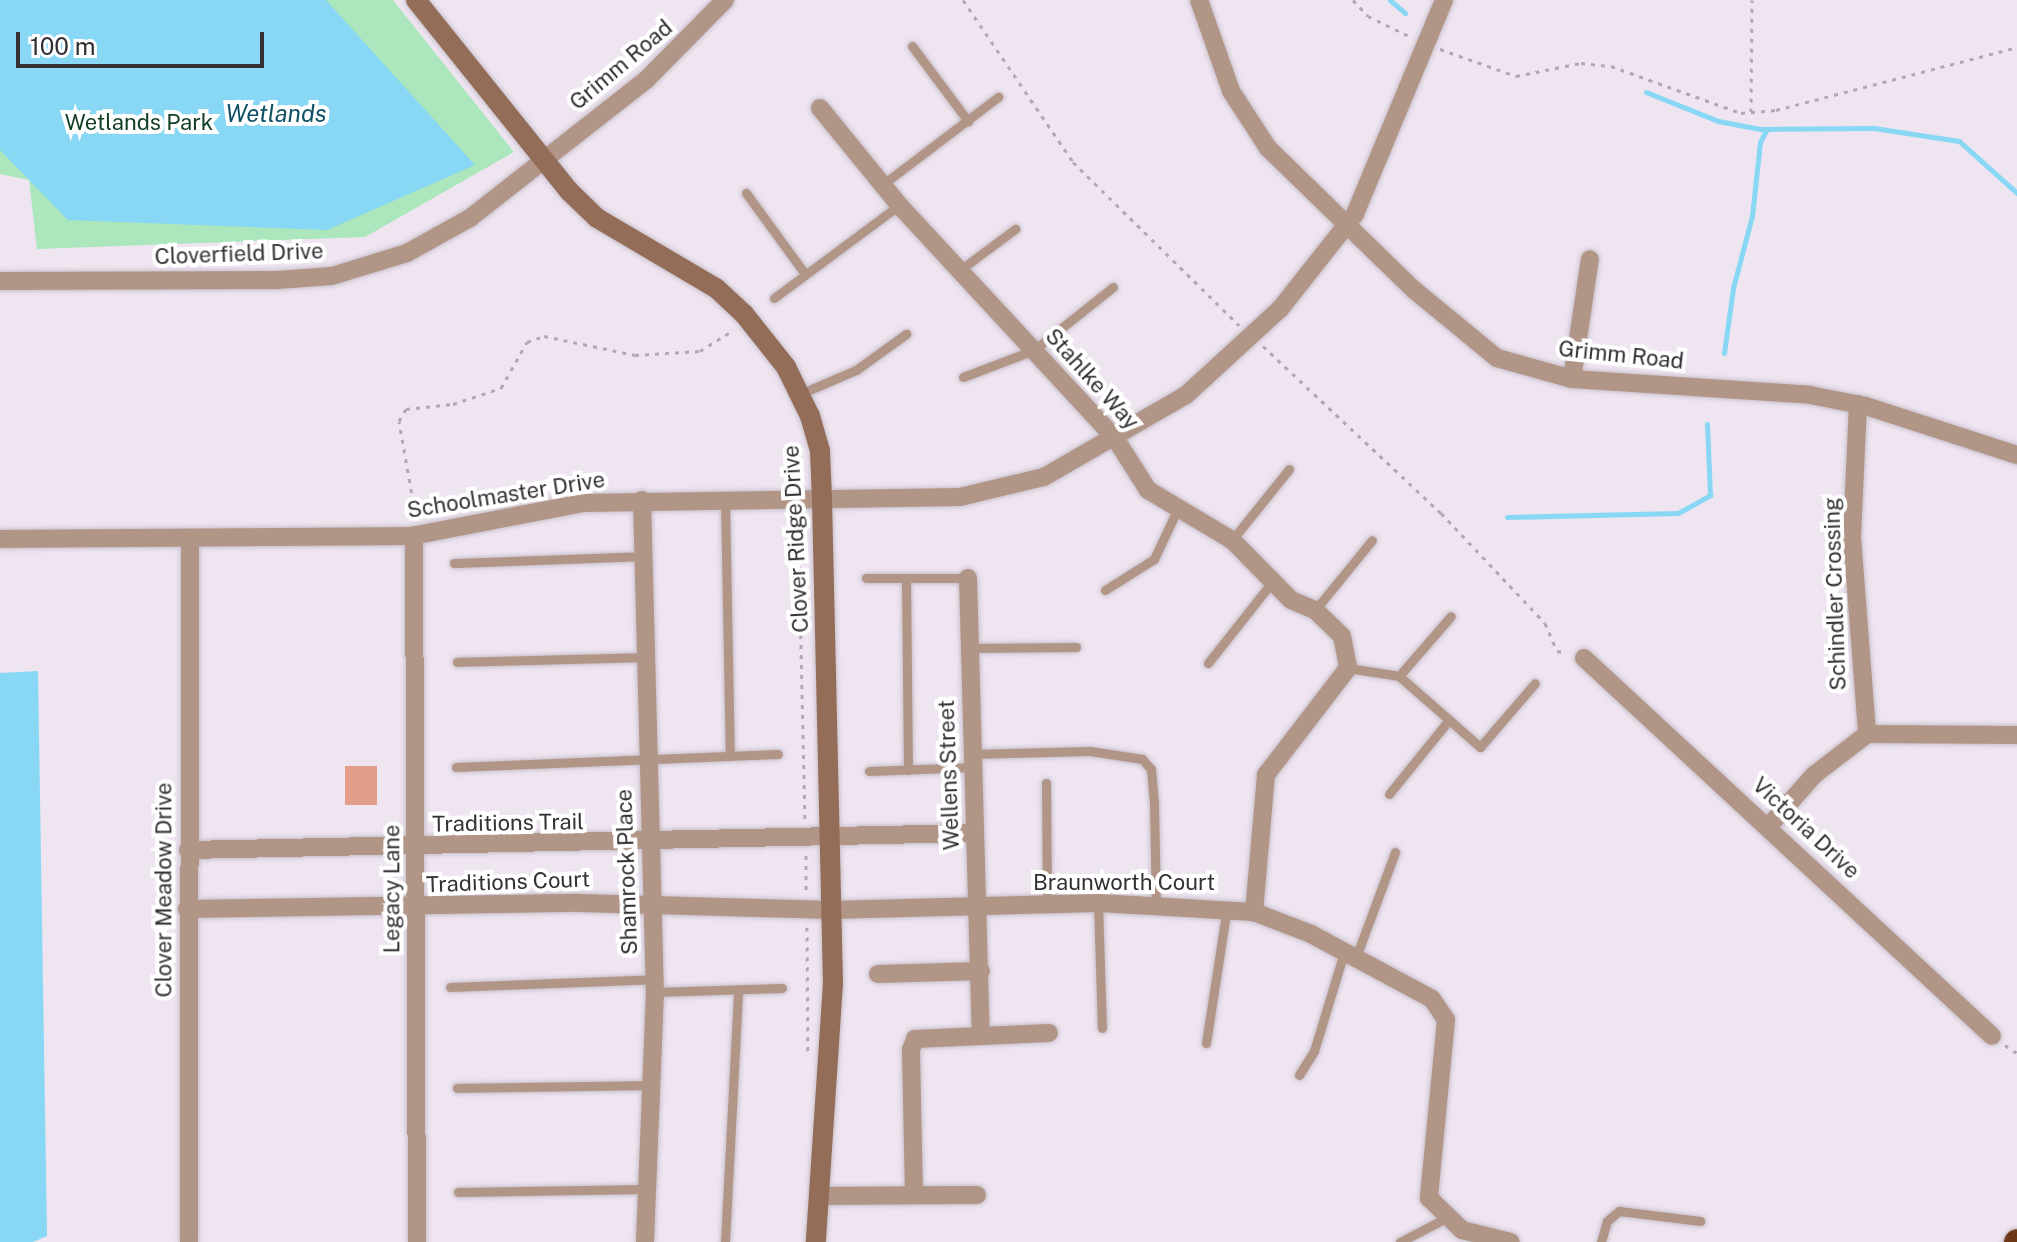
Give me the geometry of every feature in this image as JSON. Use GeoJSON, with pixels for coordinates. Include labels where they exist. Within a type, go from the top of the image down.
{"type":"FeatureCollection","features":[{"type":"Feature","properties":{"kind":"street","name":"Clover Ridge Drive"},"geometry":{"type":"LineString","coordinates":[[416,0],[543,159],[597,218],[716,288],[744,314],[768,341],[800,394],[820,451],[833,983],[816,1242]]}},
{"type":"Feature","properties":{"kind":"street","name":"Grimm Road"},"geometry":{"type":"LineString","coordinates":[[543,159],[667,62],[725,0]]}},
{"type":"Feature","properties":{"kind":"street","name":"Grimm Road"},"geometry":{"type":"LineString","coordinates":[[1199,0],[1231,91],[1250,123],[1288,171],[1497,358],[1572,379],[1810,395],[1858,404],[2017,455]]}},
{"type":"Feature","properties":{"kind":"street","name":"Schoolmaster Drive"},"geometry":{"type":"LineString","coordinates":[[0,539],[414,535],[584,503],[988,494],[1044,477],[1186,395],[1222,367],[1280,309],[1346,226],[1392,137],[1444,0]]}},
{"type":"Feature","properties":{"kind":"street","name":"Stahlke Way"},"geometry":{"type":"LineString","coordinates":[[820,108],[899,205],[1115,438],[1148,490],[1232,540],[1291,600],[1315,610],[1342,636],[1348,668]]}},
{"type":"Feature","properties":{"kind":"street","name":"Cloverfield Drive"},"geometry":{"type":"LineString","coordinates":[[0,281],[332,276],[439,237],[543,159]]}},
{"type":"Feature","properties":{"kind":"street"},"geometry":{"type":"LineString","coordinates":[[1572,379],[1590,259]]}},
{"type":"Feature","properties":{"kind":"street","name":"Schindler Crossing"},"geometry":{"type":"LineString","coordinates":[[1858,404],[1852,537],[1867,734]]}},
{"type":"Feature","properties":{"kind":"street","name":"Shamrock Place"},"geometry":{"type":"LineString","coordinates":[[642,500],[654,986],[645,1242]]}},
{"type":"Feature","properties":{"kind":"street","name":"Legacy Lane"},"geometry":{"type":"LineString","coordinates":[[414,535],[417,1242]]}},
{"type":"Feature","properties":{"kind":"street","name":"Clover Meadow Drive"},"geometry":{"type":"LineString","coordinates":[[189,1242],[187,909],[190,538]]}},
{"type":"Feature","properties":{"kind":"street","name":"Wellens Street"},"geometry":{"type":"LineString","coordinates":[[968,578],[981,1034]]}},
{"type":"Feature","properties":{"kind":"street","name":"Victoria Drive"},"geometry":{"type":"LineString","coordinates":[[1584,658],[1769,826],[1992,1036]]}},
{"type":"Feature","properties":{"kind":"street"},"geometry":{"type":"LineString","coordinates":[[1254,912],[1266,775],[1348,668]]}},
{"type":"Feature","properties":{"kind":"street"},"geometry":{"type":"LineString","coordinates":[[1769,826],[1814,775],[1867,734],[2017,735]]}},
{"type":"Feature","properties":{"kind":"street"},"geometry":{"type":"LineString","coordinates":[[830,837],[975,833]]}},
{"type":"Feature","properties":{"kind":"street","name":"Traditions Trail"},"geometry":{"type":"LineString","coordinates":[[188,850],[417,849],[830,837]]}},
{"type":"Feature","properties":{"kind":"street","name":"Traditions Court"},"geometry":{"type":"LineString","coordinates":[[187,909],[651,903],[831,910]]}},
{"type":"Feature","properties":{"kind":"street","name":"Braunworth Court"},"geometry":{"type":"LineString","coordinates":[[831,910],[1098,903],[1227,908],[1254,912],[1350,955],[1432,999],[1446,1020],[1429,1198],[1446,1218]]}},
{"type":"Feature","properties":{"kind":"street"},"geometry":{"type":"LineString","coordinates":[[878,974],[981,971]]}},
{"type":"Feature","properties":{"kind":"street"},"geometry":{"type":"LineString","coordinates":[[914,1195],[911,1050],[915,1039],[1049,1033]]}},
{"type":"Feature","properties":{"kind":"street"},"geometry":{"type":"LineString","coordinates":[[819,1196],[977,1195]]}},
{"type":"Feature","properties":{"kind":"street"},"geometry":{"type":"LineString","coordinates":[[1446,1218],[1500,1241]]}},
{"type":"Feature","properties":{"kind":"lane"},"geometry":{"type":"LineString","coordinates":[[912,46],[968,121]]}},
{"type":"Feature","properties":{"kind":"lane"},"geometry":{"type":"LineString","coordinates":[[882,185],[998,97]]}},
{"type":"Feature","properties":{"kind":"lane"},"geometry":{"type":"LineString","coordinates":[[746,193],[805,274]]}},
{"type":"Feature","properties":{"kind":"lane"},"geometry":{"type":"LineString","coordinates":[[774,298],[899,205]]}},
{"type":"Feature","properties":{"kind":"lane"},"geometry":{"type":"LineString","coordinates":[[960,270],[1015,229]]}},
{"type":"Feature","properties":{"kind":"lane"},"geometry":{"type":"LineString","coordinates":[[963,377],[1034,350],[1113,287]]}},
{"type":"Feature","properties":{"kind":"lane"},"geometry":{"type":"LineString","coordinates":[[800,394],[856,370],[906,334]]}},
{"type":"Feature","properties":{"kind":"lane"},"geometry":{"type":"LineString","coordinates":[[1232,540],[1289,469]]}},
{"type":"Feature","properties":{"kind":"lane"},"geometry":{"type":"LineString","coordinates":[[725,501],[730,754]]}},
{"type":"Feature","properties":{"kind":"lane"},"geometry":{"type":"LineString","coordinates":[[1105,590],[1154,559],[1178,508]]}},
{"type":"Feature","properties":{"kind":"lane"},"geometry":{"type":"LineString","coordinates":[[1315,610],[1372,540]]}},
{"type":"Feature","properties":{"kind":"lane"},"geometry":{"type":"LineString","coordinates":[[454,563],[643,556]]}},
{"type":"Feature","properties":{"kind":"lane"},"geometry":{"type":"LineString","coordinates":[[866,578],[968,578]]}},
{"type":"Feature","properties":{"kind":"lane"},"geometry":{"type":"LineString","coordinates":[[906,578],[908,770]]}},
{"type":"Feature","properties":{"kind":"lane"},"geometry":{"type":"LineString","coordinates":[[1208,663],[1272,582]]}},
{"type":"Feature","properties":{"kind":"lane"},"geometry":{"type":"LineString","coordinates":[[1399,676],[1451,616]]}},
{"type":"Feature","properties":{"kind":"lane"},"geometry":{"type":"LineString","coordinates":[[970,648],[1076,647]]}},
{"type":"Feature","properties":{"kind":"lane"},"geometry":{"type":"LineString","coordinates":[[457,662],[645,657]]}},
{"type":"Feature","properties":{"kind":"lane"},"geometry":{"type":"LineString","coordinates":[[1348,668],[1399,676],[1480,747],[1535,683]]}},
{"type":"Feature","properties":{"kind":"lane"},"geometry":{"type":"LineString","coordinates":[[1389,794],[1449,720]]}},
{"type":"Feature","properties":{"kind":"lane"},"geometry":{"type":"LineString","coordinates":[[869,771],[908,770],[971,761],[1090,751],[1142,759],[1151,769],[1156,904]]}},
{"type":"Feature","properties":{"kind":"lane"},"geometry":{"type":"LineString","coordinates":[[456,767],[778,754]]}},
{"type":"Feature","properties":{"kind":"lane"},"geometry":{"type":"LineString","coordinates":[[1046,783],[1047,905]]}},
{"type":"Feature","properties":{"kind":"lane"},"geometry":{"type":"LineString","coordinates":[[1299,1075],[1314,1051],[1350,955],[1395,852]]}},
{"type":"Feature","properties":{"kind":"lane"},"geometry":{"type":"LineString","coordinates":[[1098,903],[1102,1028]]}},
{"type":"Feature","properties":{"kind":"lane"},"geometry":{"type":"LineString","coordinates":[[1206,1043],[1227,908]]}},
{"type":"Feature","properties":{"kind":"lane"},"geometry":{"type":"LineString","coordinates":[[450,987],[782,988]]}},
{"type":"Feature","properties":{"kind":"lane"},"geometry":{"type":"LineString","coordinates":[[725,1242],[738,990]]}},
{"type":"Feature","properties":{"kind":"lane"},"geometry":{"type":"LineString","coordinates":[[457,1088],[651,1085]]}},
{"type":"Feature","properties":{"kind":"lane"},"geometry":{"type":"LineString","coordinates":[[458,1192],[647,1189]]}},
{"type":"Feature","properties":{"kind":"lane"},"geometry":{"type":"LineString","coordinates":[[1601,1242],[1607,1221],[1619,1211],[1700,1221]]}},
{"type":"Feature","properties":{"kind":"lane"},"geometry":{"type":"LineString","coordinates":[[1400,1242],[1446,1218]]}},
{"type":"Feature","properties":{"kind":"path"},"geometry":{"type":"LineString","coordinates":[[1353,0],[1368,16],[1428,43],[1516,76],[1581,63],[1611,66],[1722,109],[1751,112],[2017,47]]}},
{"type":"Feature","properties":{"kind":"path"},"geometry":{"type":"LineString","coordinates":[[1751,112],[1752,0]]}},
{"type":"Feature","properties":{"kind":"path"},"geometry":{"type":"LineString","coordinates":[[415,512],[399,421],[406,409],[453,404],[501,388],[527,342],[544,336],[635,355],[700,351],[734,330]]}},
{"type":"Feature","properties":{"kind":"path"},"geometry":{"type":"LineString","coordinates":[[798,510],[805,831]]}},
{"type":"Feature","properties":{"kind":"path"},"geometry":{"type":"LineString","coordinates":[[805,843],[807,904]]}},
{"type":"Feature","properties":{"kind":"path"},"geometry":{"type":"LineString","coordinates":[[807,916],[808,1063]]}},
{"type":"Feature","properties":{"kind":"green space","name":"Wetlands"},"geometry":{"type":"Polygon","coordinates":[[[0,0],[393,0],[514,152],[365,237],[37,249],[29,180],[0,174],[0,0]]]}},
{"type":"Feature","properties":{"kind":"water","name":"Wetlands"},"geometry":{"type":"Polygon","coordinates":[[[0,0],[326,0],[475,165],[327,230],[68,220],[0,150],[0,0]]]}},
{"type":"Feature","properties":{"kind":"water"},"geometry":{"type":"Polygon","coordinates":[[[38,671],[47,1236],[33,1242],[0,1242],[0,673],[38,671]]]}},
{"type":"Feature","properties":{"kind":"building"},"geometry":{"type":"Polygon","coordinates":[[[345,766],[377,766],[377,805],[345,805],[345,766]]]}},
{"type":"Feature","properties":{"kind":"waterway"},"geometry":{"type":"LineString","coordinates":[[1390,0],[1405,13]]}},
{"type":"Feature","properties":{"kind":"waterway"},"geometry":{"type":"LineString","coordinates":[[1646,92],[1718,121],[1760,129],[1874,128],[1959,141],[2017,193]]}},
{"type":"Feature","properties":{"kind":"waterway"},"geometry":{"type":"LineString","coordinates":[[1724,353],[1733,288],[1752,216],[1760,142],[1767,129]]}},
{"type":"Feature","properties":{"kind":"waterway"},"geometry":{"type":"LineString","coordinates":[[1507,517],[1678,513],[1710,495],[1707,424]]}},
{"type":"Feature","properties":{"kind":"park label","name":"Wetlands Park"},"geometry":{"type":"Point","coordinates":[139,123]}}]}
